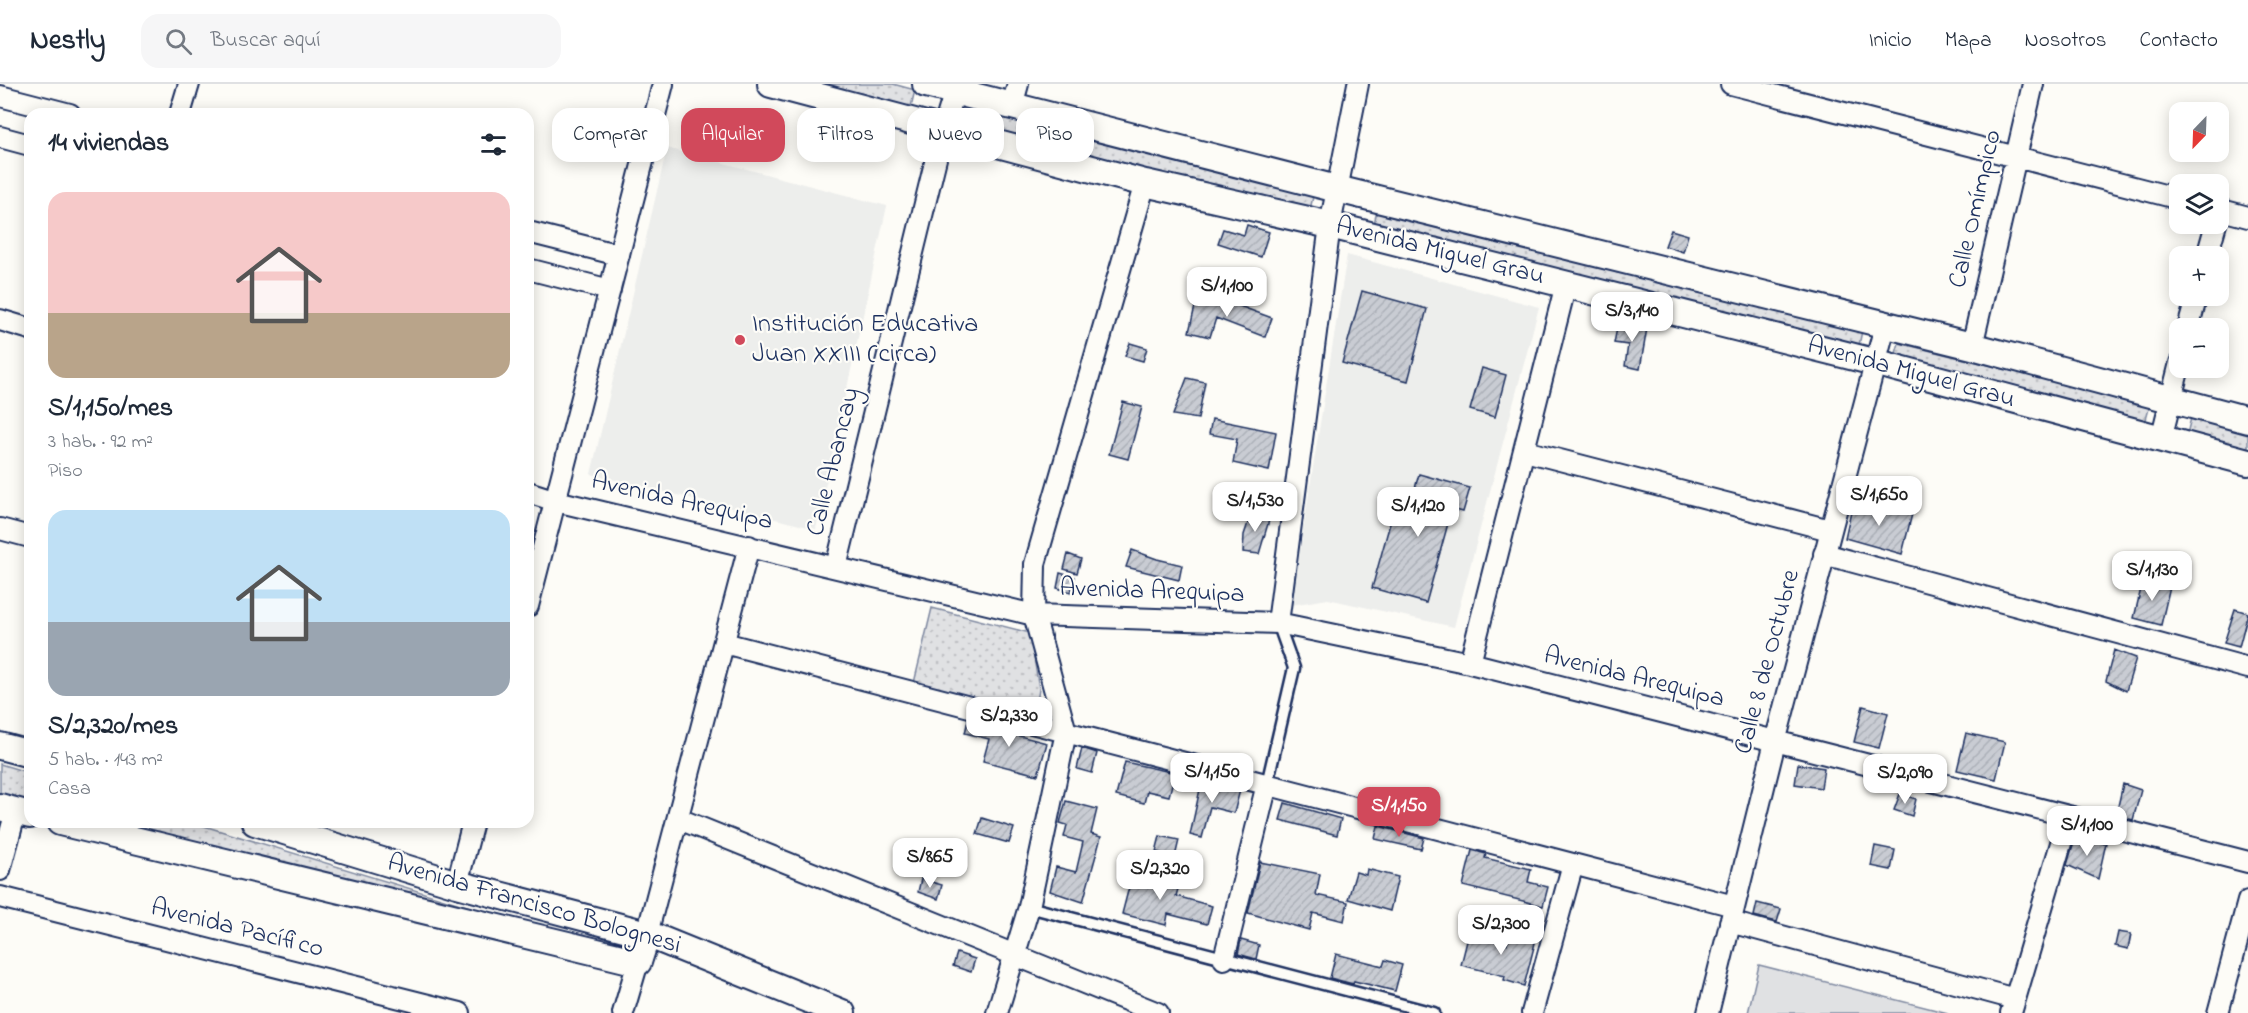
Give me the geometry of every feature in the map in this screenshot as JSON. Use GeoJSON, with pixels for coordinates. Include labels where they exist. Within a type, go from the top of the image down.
{"type":"FeatureCollection","features":[{"type":"Feature","properties":{"kind":"street"},"geometry":{"type":"LineString","coordinates":[[182,108],[189,84]]}},
{"type":"Feature","properties":{"kind":"street"},"geometry":{"type":"LineString","coordinates":[[534,584],[663,84]]}},
{"type":"Feature","properties":{"kind":"street","name":"Avenida Miguel Grau"},"geometry":{"type":"LineString","coordinates":[[771,84],[907,120]]}},
{"type":"Feature","properties":{"kind":"street","name":"Avenida Miguel Grau"},"geometry":{"type":"LineString","coordinates":[[926,84],[955,91],[1015,95],[1337,189],[1972,346],[2248,420]]}},
{"type":"Feature","properties":{"kind":"street"},"geometry":{"type":"LineString","coordinates":[[1278,623],[1330,225],[1358,84]]}},
{"type":"Feature","properties":{"kind":"street"},"geometry":{"type":"LineString","coordinates":[[1731,84],[2169,196]]}},
{"type":"Feature","properties":{"kind":"street","name":"Calle Omímpico"},"geometry":{"type":"LineString","coordinates":[[1972,346],[2033,84]]}},
{"type":"Feature","properties":{"kind":"street","name":"Calle Abancay"},"geometry":{"type":"LineString","coordinates":[[950,108],[955,91]]}},
{"type":"Feature","properties":{"kind":"street"},"geometry":{"type":"LineString","coordinates":[[0,96],[47,108]]}},
{"type":"Feature","properties":{"kind":"street"},"geometry":{"type":"LineString","coordinates":[[0,137],[24,143]]}},
{"type":"Feature","properties":{"kind":"street","name":"Avenida Miguel Grau"},"geometry":{"type":"LineString","coordinates":[[1004,146],[1145,183],[1330,225],[1874,362],[2248,462]]}},
{"type":"Feature","properties":{"kind":"street","name":"Calle Abancay"},"geometry":{"type":"LineString","coordinates":[[836,567],[936,162]]}},
{"type":"Feature","properties":{"kind":"street"},"geometry":{"type":"LineString","coordinates":[[997,1013],[1029,907],[1066,732],[1034,615],[1035,564],[1145,183]]}},
{"type":"Feature","properties":{"kind":"street"},"geometry":{"type":"LineString","coordinates":[[2229,215],[2248,217]]}},
{"type":"Feature","properties":{"kind":"street"},"geometry":{"type":"LineString","coordinates":[[534,234],[619,255]]}},
{"type":"Feature","properties":{"kind":"street"},"geometry":{"type":"LineString","coordinates":[[534,271],[610,290]]}},
{"type":"Feature","properties":{"kind":"street"},"geometry":{"type":"LineString","coordinates":[[1470,663],[1566,284]]}},
{"type":"Feature","properties":{"kind":"street"},"geometry":{"type":"LineString","coordinates":[[0,320],[24,328]]}},
{"type":"Feature","properties":{"kind":"street","name":"Calle 8 de Octubre"},"geometry":{"type":"LineString","coordinates":[[1708,1013],[1775,742],[1885,326]]}},
{"type":"Feature","properties":{"kind":"street"},"geometry":{"type":"LineString","coordinates":[[2161,439],[2176,378]]}},
{"type":"Feature","properties":{"kind":"street"},"geometry":{"type":"LineString","coordinates":[[1525,451],[1830,530]]}},
{"type":"Feature","properties":{"kind":"street","name":"Avenida Arequipa"},"geometry":{"type":"LineString","coordinates":[[534,494],[1034,615],[1278,623],[1470,663],[2248,862]]}},
{"type":"Feature","properties":{"kind":"street"},"geometry":{"type":"LineString","coordinates":[[0,529],[24,535]]}},
{"type":"Feature","properties":{"kind":"street"},"geometry":{"type":"LineString","coordinates":[[623,1013],[679,819],[749,546]]}},
{"type":"Feature","properties":{"kind":"street"},"geometry":{"type":"LineString","coordinates":[[1824,555],[2248,668]]}},
{"type":"Feature","properties":{"kind":"street"},"geometry":{"type":"LineString","coordinates":[[724,643],[1573,864],[2013,1006],[2069,816]]}},
{"type":"Feature","properties":{"kind":"street"},"geometry":{"type":"LineString","coordinates":[[0,746],[24,752]]}},
{"type":"Feature","properties":{"kind":"street"},"geometry":{"type":"LineString","coordinates":[[1224,959],[1267,784]]}},
{"type":"Feature","properties":{"kind":"street"},"geometry":{"type":"LineString","coordinates":[[0,870],[15,811]]}},
{"type":"Feature","properties":{"kind":"street"},"geometry":{"type":"LineString","coordinates":[[679,819],[1158,1013]]}},
{"type":"Feature","properties":{"kind":"street","name":"Avenida Francisco Bolognesi"},"geometry":{"type":"LineString","coordinates":[[85,828],[638,962]]}},
{"type":"Feature","properties":{"kind":"street","name":"Avenida Francisco Bolognesi"},"geometry":{"type":"LineString","coordinates":[[275,828],[457,884],[647,934],[842,1013]]}},
{"type":"Feature","properties":{"kind":"street"},"geometry":{"type":"LineString","coordinates":[[457,884],[471,828]]}},
{"type":"Feature","properties":{"kind":"street"},"geometry":{"type":"LineString","coordinates":[[1532,1013],[1573,864]]}},
{"type":"Feature","properties":{"kind":"street","name":"Avenida Pacífico"},"geometry":{"type":"LineString","coordinates":[[0,897],[460,1013]]}},
{"type":"Feature","properties":{"kind":"street"},"geometry":{"type":"LineString","coordinates":[[2218,1013],[2248,902]]}},
{"type":"Feature","properties":{"kind":"lane"},"geometry":{"type":"LineString","coordinates":[[1267,784],[1294,668],[1278,623]]}},
{"type":"Feature","properties":{"kind":"lane"},"geometry":{"type":"LineString","coordinates":[[1029,907],[1434,1013]]}},
{"type":"Feature","properties":{"kind":"shaded area"},"geometry":{"type":"Polygon","coordinates":[[[806,84],[893,84],[915,90],[911,108],[907,108],[907,110],[806,84]]]}},
{"type":"Feature","properties":{"kind":"shaded area"},"geometry":{"type":"Polygon","coordinates":[[[1004,117],[1016,120],[1016,142],[1004,139],[1004,117]]]}},
{"type":"Feature","properties":{"kind":"shaded area"},"geometry":{"type":"Polygon","coordinates":[[[1094,139],[1314,193],[1309,213],[1094,161],[1094,139]]]}},
{"type":"Feature","properties":{"kind":"shaded area","name":"Institución Educativa Juan XXIII (circa)"},"geometry":{"type":"Polygon","coordinates":[[[669,149],[681,152],[681,162],[720,162],[887,206],[816,529],[591,474],[664,162],[669,162],[669,149]]]}},
{"type":"Feature","properties":{"kind":"shaded area"},"geometry":{"type":"Polygon","coordinates":[[[1377,210],[1862,331],[1858,350],[1373,229],[1377,210]]]}},
{"type":"Feature","properties":{"kind":"shaded area"},"geometry":{"type":"Polygon","coordinates":[[[1347,255],[1539,307],[1454,627],[1328,599],[1291,605],[1347,255]]]}},
{"type":"Feature","properties":{"kind":"shaded area"},"geometry":{"type":"Polygon","coordinates":[[[1899,343],[2150,405],[2145,423],[1894,360],[1899,343]]]}},
{"type":"Feature","properties":{"kind":"shaded area"},"geometry":{"type":"Polygon","coordinates":[[[2191,418],[2248,433],[2248,455],[2186,438],[2191,418]]]}},
{"type":"Feature","properties":{"kind":"shaded area"},"geometry":{"type":"Polygon","coordinates":[[[932,608],[1030,633],[1039,689],[1035,715],[914,683],[932,608]]]}},
{"type":"Feature","properties":{"kind":"shaded area"},"geometry":{"type":"Polygon","coordinates":[[[0,764],[24,771],[24,801],[0,795],[0,764]]]}},
{"type":"Feature","properties":{"kind":"shaded area"},"geometry":{"type":"Polygon","coordinates":[[[129,828],[211,828],[615,951],[129,828]]]}},
{"type":"Feature","properties":{"kind":"shaded area"},"geometry":{"type":"Polygon","coordinates":[[[1759,965],[1948,1013],[1748,1013],[1759,965]]]}},
{"type":"Feature","properties":{"kind":"building"},"geometry":{"type":"Polygon","coordinates":[[[1247,225],[1269,232],[1261,257],[1218,243],[1223,229],[1244,235],[1247,225]]]}},
{"type":"Feature","properties":{"kind":"building"},"geometry":{"type":"Polygon","coordinates":[[[1671,230],[1688,235],[1683,252],[1665,246],[1671,230]]]}},
{"type":"Feature","properties":{"kind":"building"},"geometry":{"type":"Polygon","coordinates":[[[1362,291],[1427,309],[1408,381],[1342,363],[1362,291]]]}},
{"type":"Feature","properties":{"kind":"building"},"geometry":{"type":"Polygon","coordinates":[[[1197,298],[1225,304],[1226,301],[1272,318],[1265,337],[1216,318],[1210,337],[1189,332],[1197,298]]]}},
{"type":"Feature","properties":{"kind":"building"},"geometry":{"type":"Polygon","coordinates":[[[1618,323],[1647,328],[1640,369],[1625,366],[1628,345],[1614,343],[1618,323]]]}},
{"type":"Feature","properties":{"kind":"building"},"geometry":{"type":"Polygon","coordinates":[[[1130,343],[1147,348],[1143,361],[1125,356],[1130,343]]]}},
{"type":"Feature","properties":{"kind":"building"},"geometry":{"type":"Polygon","coordinates":[[[1482,368],[1506,375],[1495,417],[1470,410],[1482,368]]]}},
{"type":"Feature","properties":{"kind":"building"},"geometry":{"type":"Polygon","coordinates":[[[1187,378],[1205,382],[1198,419],[1173,415],[1187,378]]]}},
{"type":"Feature","properties":{"kind":"building"},"geometry":{"type":"Polygon","coordinates":[[[1123,402],[1142,407],[1128,459],[1109,454],[1123,402]]]}},
{"type":"Feature","properties":{"kind":"building"},"geometry":{"type":"Polygon","coordinates":[[[1212,419],[1276,432],[1269,471],[1233,463],[1237,439],[1209,434],[1212,419]]]}},
{"type":"Feature","properties":{"kind":"building"},"geometry":{"type":"Polygon","coordinates":[[[1419,474],[1470,488],[1463,512],[1452,509],[1426,603],[1372,588],[1396,502],[1410,506],[1419,474]]]}},
{"type":"Feature","properties":{"kind":"building"},"geometry":{"type":"Polygon","coordinates":[[[1853,502],[1912,514],[1902,554],[1845,538],[1853,502]]]}},
{"type":"Feature","properties":{"kind":"building"},"geometry":{"type":"Polygon","coordinates":[[[1252,511],[1270,517],[1259,554],[1243,552],[1244,535],[1252,511]]]}},
{"type":"Feature","properties":{"kind":"building"},"geometry":{"type":"Polygon","coordinates":[[[1132,550],[1182,565],[1179,580],[1126,567],[1132,550]]]}},
{"type":"Feature","properties":{"kind":"building"},"geometry":{"type":"Polygon","coordinates":[[[1068,554],[1081,559],[1077,573],[1064,569],[1068,554]]]}},
{"type":"Feature","properties":{"kind":"building"},"geometry":{"type":"Polygon","coordinates":[[[1060,573],[1075,577],[1071,592],[1057,588],[1060,573]]]}},
{"type":"Feature","properties":{"kind":"building"},"geometry":{"type":"Polygon","coordinates":[[[2143,580],[2170,586],[2161,625],[2134,618],[2143,580]]]}},
{"type":"Feature","properties":{"kind":"building"},"geometry":{"type":"Polygon","coordinates":[[[2235,609],[2248,613],[2239,647],[2224,643],[2235,609]]]}},
{"type":"Feature","properties":{"kind":"building"},"geometry":{"type":"Polygon","coordinates":[[[2114,650],[2136,658],[2126,691],[2106,681],[2114,650]]]}},
{"type":"Feature","properties":{"kind":"building"},"geometry":{"type":"Polygon","coordinates":[[[1863,706],[1888,713],[1879,748],[1854,742],[1863,706]]]}},
{"type":"Feature","properties":{"kind":"building"},"geometry":{"type":"Polygon","coordinates":[[[968,720],[1002,728],[1004,732],[1047,743],[1038,775],[983,761],[989,739],[965,733],[968,720]]]}},
{"type":"Feature","properties":{"kind":"building"},"geometry":{"type":"Polygon","coordinates":[[[1966,733],[2005,742],[1996,779],[1957,770],[1966,733]]]}},
{"type":"Feature","properties":{"kind":"building"},"geometry":{"type":"Polygon","coordinates":[[[1082,748],[1097,753],[1092,773],[1077,769],[1082,748]]]}},
{"type":"Feature","properties":{"kind":"building"},"geometry":{"type":"Polygon","coordinates":[[[1125,762],[1175,773],[1169,796],[1147,791],[1144,803],[1116,796],[1125,762]]]}},
{"type":"Feature","properties":{"kind":"building"},"geometry":{"type":"Polygon","coordinates":[[[1798,764],[1824,768],[1821,788],[1795,784],[1798,764]]]}},
{"type":"Feature","properties":{"kind":"building"},"geometry":{"type":"Polygon","coordinates":[[[1202,780],[1240,790],[1234,813],[1210,807],[1202,838],[1190,835],[1202,780]]]}},
{"type":"Feature","properties":{"kind":"building"},"geometry":{"type":"Polygon","coordinates":[[[2123,784],[2141,790],[2133,820],[2116,815],[2123,784]]]}},
{"type":"Feature","properties":{"kind":"building"},"geometry":{"type":"Polygon","coordinates":[[[1900,794],[1916,799],[1912,816],[1894,810],[1900,794]]]}},
{"type":"Feature","properties":{"kind":"building"},"geometry":{"type":"Polygon","coordinates":[[[1066,801],[1097,809],[1091,834],[1101,837],[1083,902],[1050,891],[1056,867],[1076,872],[1083,842],[1064,837],[1067,825],[1060,823],[1066,801]]]}},
{"type":"Feature","properties":{"kind":"building"},"geometry":{"type":"Polygon","coordinates":[[[1285,803],[1341,819],[1337,835],[1280,820],[1285,803]]]}},
{"type":"Feature","properties":{"kind":"building"},"geometry":{"type":"Polygon","coordinates":[[[982,818],[1014,828],[1009,843],[977,834],[982,818]]]}},
{"type":"Feature","properties":{"kind":"building"},"geometry":{"type":"Polygon","coordinates":[[[1378,826],[1424,838],[1421,849],[1375,839],[1378,826]]]}},
{"type":"Feature","properties":{"kind":"building"},"geometry":{"type":"Polygon","coordinates":[[[1160,836],[1179,840],[1175,857],[1156,852],[1160,836]]]}},
{"type":"Feature","properties":{"kind":"building"},"geometry":{"type":"Polygon","coordinates":[[[2075,838],[2106,843],[2098,879],[2067,865],[2075,838]]]}},
{"type":"Feature","properties":{"kind":"building"},"geometry":{"type":"Polygon","coordinates":[[[1875,846],[1895,850],[1891,870],[1871,866],[1875,846]]]}},
{"type":"Feature","properties":{"kind":"building"},"geometry":{"type":"Polygon","coordinates":[[[1472,850],[1486,854],[1485,858],[1531,869],[1528,882],[1548,887],[1543,906],[1463,886],[1472,850]]]}},
{"type":"Feature","properties":{"kind":"building"},"geometry":{"type":"Polygon","coordinates":[[[1260,862],[1320,874],[1316,895],[1348,902],[1344,921],[1313,913],[1309,930],[1248,913],[1260,862]]]}},
{"type":"Feature","properties":{"kind":"building"},"geometry":{"type":"Polygon","coordinates":[[[1135,864],[1152,869],[1149,882],[1178,889],[1176,896],[1212,906],[1207,924],[1168,914],[1166,925],[1122,914],[1135,864]]]}},
{"type":"Feature","properties":{"kind":"building"},"geometry":{"type":"Polygon","coordinates":[[[1367,869],[1398,877],[1390,911],[1348,899],[1356,872],[1366,875],[1367,869]]]}},
{"type":"Feature","properties":{"kind":"building"},"geometry":{"type":"Polygon","coordinates":[[[921,879],[942,885],[938,899],[918,892],[921,879]]]}},
{"type":"Feature","properties":{"kind":"building"},"geometry":{"type":"Polygon","coordinates":[[[1757,903],[1781,909],[1777,922],[1754,916],[1757,903]]]}},
{"type":"Feature","properties":{"kind":"building"},"geometry":{"type":"Polygon","coordinates":[[[1510,932],[1536,939],[1524,986],[1504,980],[1505,976],[1461,965],[1469,933],[1507,944],[1510,932]]]}},
{"type":"Feature","properties":{"kind":"building"},"geometry":{"type":"Polygon","coordinates":[[[2118,932],[2131,934],[2128,949],[2115,946],[2118,932]]]}},
{"type":"Feature","properties":{"kind":"building"},"geometry":{"type":"Polygon","coordinates":[[[1241,940],[1259,945],[1256,959],[1238,954],[1241,940]]]}},
{"type":"Feature","properties":{"kind":"building"},"geometry":{"type":"Polygon","coordinates":[[[957,953],[975,959],[971,972],[953,966],[957,953]]]}},
{"type":"Feature","properties":{"kind":"building"},"geometry":{"type":"Polygon","coordinates":[[[1336,954],[1383,966],[1385,960],[1402,965],[1395,991],[1330,978],[1336,954]]]}},
{"type":"Feature","properties":{"kind":"place","name":"Institución Educativa Juan XXIII (circa)"},"geometry":{"type":"Point","coordinates":[740,340]}}]}
